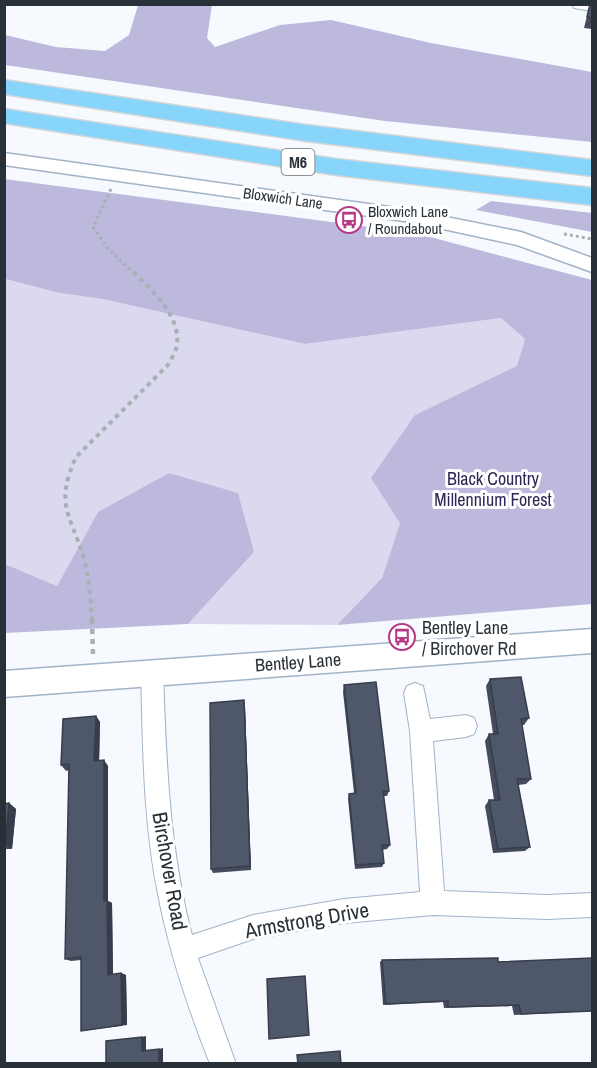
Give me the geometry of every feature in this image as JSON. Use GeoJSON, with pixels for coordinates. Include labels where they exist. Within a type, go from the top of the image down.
{"type":"FeatureCollection","features":[{"type":"Feature","properties":{"kind":"highway","name":"M6"},"geometry":{"type":"LineString","coordinates":[[4,87],[306,133],[592,168]]}},
{"type":"Feature","properties":{"kind":"highway","name":"M6"},"geometry":{"type":"LineString","coordinates":[[4,116],[336,167],[592,197]]}},
{"type":"Feature","properties":{"kind":"street"},"geometry":{"type":"LineString","coordinates":[[578,5],[592,7]]}},
{"type":"Feature","properties":{"kind":"street","name":"Bloxwich Lane"},"geometry":{"type":"LineString","coordinates":[[4,159],[411,216],[521,239],[592,266]]}},
{"type":"Feature","properties":{"kind":"street","name":"Bentley Lane"},"geometry":{"type":"LineString","coordinates":[[4,684],[152,671],[463,652],[592,641]]}},
{"type":"Feature","properties":{"kind":"street","name":"Birchover Road"},"geometry":{"type":"LineString","coordinates":[[152,671],[156,778],[165,869],[184,950],[204,1015],[224,1064]]}},
{"type":"Feature","properties":{"kind":"street"},"geometry":{"type":"LineString","coordinates":[[415,693],[421,731],[433,903]]}},
{"type":"Feature","properties":{"kind":"street"},"geometry":{"type":"LineString","coordinates":[[421,731],[466,726]]}},
{"type":"Feature","properties":{"kind":"street","name":"Armstrong Drive"},"geometry":{"type":"LineString","coordinates":[[184,950],[253,927],[344,911],[433,903],[547,908],[592,905]]}},
{"type":"Feature","properties":{"kind":"path"},"geometry":{"type":"LineString","coordinates":[[93,676],[93,609],[86,568],[63,496],[67,476],[76,457],[167,366],[174,357],[178,343],[166,307],[107,248],[93,227],[113,186]]}},
{"type":"Feature","properties":{"kind":"shaded area"},"geometry":{"type":"Polygon","coordinates":[[[4,279],[59,293],[102,299],[305,344],[501,318],[525,339],[517,367],[415,415],[400,523],[382,578],[337,625],[188,624],[254,552],[98,512],[57,586],[5,564],[4,279]]]}},
{"type":"Feature","properties":{"kind":"green space"},"geometry":{"type":"Polygon","coordinates":[[[138,5],[212,5],[207,38],[215,47],[280,25],[331,20],[431,43],[592,72],[592,142],[385,121],[5,65],[5,35],[56,47],[105,51],[129,35],[138,5]]]}},
{"type":"Feature","properties":{"kind":"green space","name":"Black Country Millennium Forest"},"geometry":{"type":"Polygon","coordinates":[[[4,179],[415,233],[592,280],[592,604],[337,625],[382,578],[400,523],[371,478],[415,415],[517,366],[525,339],[501,318],[305,344],[102,299],[59,293],[5,279],[4,179]]]}},
{"type":"Feature","properties":{"kind":"green space"},"geometry":{"type":"Polygon","coordinates":[[[491,201],[592,213],[592,232],[476,210],[491,201]]]}},
{"type":"Feature","properties":{"kind":"green space"},"geometry":{"type":"Polygon","coordinates":[[[169,473],[238,493],[254,552],[188,624],[5,633],[5,564],[57,586],[98,512],[169,473]]]}},
{"type":"Feature","properties":{"kind":"building"},"geometry":{"type":"Polygon","coordinates":[[[590,4],[592,4],[592,18],[587,17],[590,4]]]}},
{"type":"Feature","properties":{"kind":"building"},"geometry":{"type":"Polygon","coordinates":[[[521,677],[529,718],[521,719],[531,779],[517,779],[530,847],[498,849],[489,800],[500,800],[489,734],[498,734],[490,679],[521,677]]]}},
{"type":"Feature","properties":{"kind":"building"},"geometry":{"type":"Polygon","coordinates":[[[376,682],[389,791],[383,791],[390,845],[382,845],[384,863],[356,865],[349,794],[356,793],[344,685],[376,682]]]}},
{"type":"Feature","properties":{"kind":"building"},"geometry":{"type":"Polygon","coordinates":[[[244,700],[250,866],[211,869],[210,703],[244,700]]]}},
{"type":"Feature","properties":{"kind":"building"},"geometry":{"type":"Polygon","coordinates":[[[96,716],[94,761],[104,760],[104,901],[107,900],[108,975],[121,973],[122,1025],[81,1031],[81,957],[65,959],[69,764],[61,765],[63,719],[96,716]]]}},
{"type":"Feature","properties":{"kind":"building"},"geometry":{"type":"Polygon","coordinates":[[[9,803],[5,845],[4,845],[4,804],[9,803]]]}},
{"type":"Feature","properties":{"kind":"building"},"geometry":{"type":"Polygon","coordinates":[[[498,958],[498,962],[592,958],[592,1011],[521,1014],[519,1005],[448,1007],[448,1001],[386,1004],[382,960],[498,958]]]}},
{"type":"Feature","properties":{"kind":"building"},"geometry":{"type":"Polygon","coordinates":[[[305,976],[309,1035],[269,1039],[267,979],[305,976]]]}},
{"type":"Feature","properties":{"kind":"building"},"geometry":{"type":"Polygon","coordinates":[[[142,1037],[142,1051],[159,1049],[159,1064],[106,1064],[106,1041],[142,1037]]]}},
{"type":"Feature","properties":{"kind":"building"},"geometry":{"type":"Polygon","coordinates":[[[340,1051],[341,1064],[298,1064],[297,1055],[340,1051]]]}},
{"type":"Feature","properties":{"kind":"place","name":"Bloxwich Lane / Roundabout"},"geometry":{"type":"Point","coordinates":[349,220]}},
{"type":"Feature","properties":{"kind":"place","name":"Bentley Lane / Birchover Rd"},"geometry":{"type":"Point","coordinates":[402,637]}}]}
